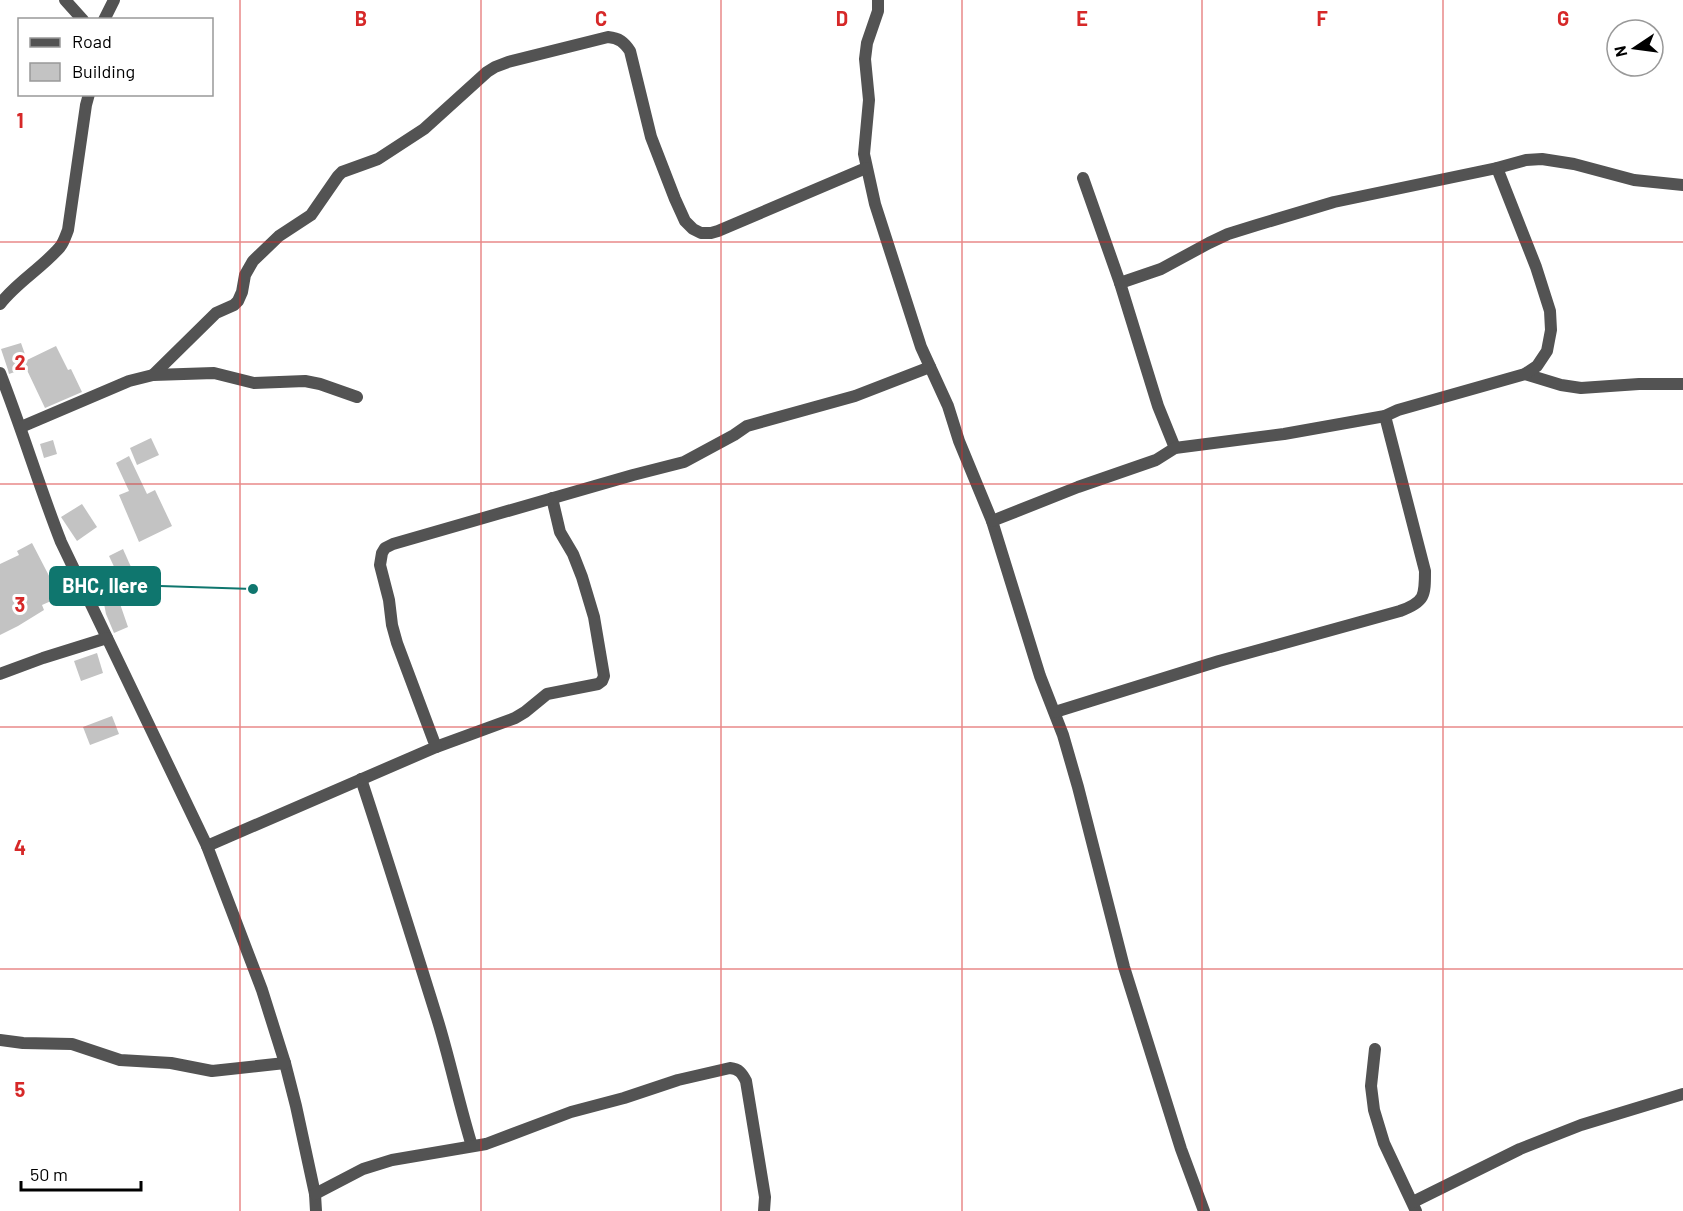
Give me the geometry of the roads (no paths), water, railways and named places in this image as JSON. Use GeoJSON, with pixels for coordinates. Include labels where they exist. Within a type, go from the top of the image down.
{"type":"FeatureCollection","features":[{"type":"Feature","properties":{"kind":"street"},"geometry":{"type":"LineString","coordinates":[[65,0],[81,18]]}},
{"type":"Feature","properties":{"kind":"street"},"geometry":{"type":"LineString","coordinates":[[105,18],[114,0]]}},
{"type":"Feature","properties":{"kind":"street"},"geometry":{"type":"LineString","coordinates":[[878,0],[878,11],[867,43],[865,59],[869,100],[864,139],[866,168],[921,347],[948,405],[959,441],[992,521],[1040,676],[1055,712],[1078,786],[1124,967],[1173,1127],[1204,1211]]}},
{"type":"Feature","properties":{"kind":"street"},"geometry":{"type":"LineString","coordinates":[[153,375],[216,313],[238,301],[245,275],[253,261],[279,236],[311,215],[342,172],[378,159],[404,143],[424,129],[487,72],[508,62],[608,37],[625,43],[630,51],[651,137],[675,199],[685,221],[701,233],[718,231],[866,168]]}},
{"type":"Feature","properties":{"kind":"street"},"geometry":{"type":"LineString","coordinates":[[0,304],[62,245],[68,230],[88,96]]}},
{"type":"Feature","properties":{"kind":"street"},"geometry":{"type":"LineString","coordinates":[[1120,283],[1161,269],[1228,234],[1257,225],[1334,202],[1526,160],[1542,159],[1574,164],[1634,180],[1683,185]]}},
{"type":"Feature","properties":{"kind":"street"},"geometry":{"type":"LineString","coordinates":[[992,521],[1078,487],[1156,460],[1175,448],[1284,434],[1385,417],[1398,410],[1524,374],[1537,366],[1547,351],[1551,330],[1550,311],[1536,267],[1497,168]]}},
{"type":"Feature","properties":{"kind":"street"},"geometry":{"type":"LineString","coordinates":[[1083,178],[1120,283],[1158,406],[1175,448]]}},
{"type":"Feature","properties":{"kind":"street"},"geometry":{"type":"LineString","coordinates":[[436,747],[394,634],[389,600],[380,565],[385,548],[552,498],[684,462],[747,426],[855,396],[930,367]]}},
{"type":"Feature","properties":{"kind":"street"},"geometry":{"type":"LineString","coordinates":[[21,427],[129,381],[153,375],[214,372],[254,383],[305,381],[357,397]]}},
{"type":"Feature","properties":{"kind":"street"},"geometry":{"type":"LineString","coordinates":[[0,373],[21,427],[41,492],[61,542],[207,846],[262,990],[285,1063],[315,1194],[316,1211]]}},
{"type":"Feature","properties":{"kind":"street"},"geometry":{"type":"LineString","coordinates":[[1524,374],[1561,385],[1581,388],[1683,384]]}},
{"type":"Feature","properties":{"kind":"street"},"geometry":{"type":"LineString","coordinates":[[1055,712],[1219,661],[1416,605],[1425,591],[1425,571],[1385,417]]}},
{"type":"Feature","properties":{"kind":"street"},"geometry":{"type":"LineString","coordinates":[[207,846],[436,747],[514,718],[547,694],[598,684],[602,681],[604,676],[594,617],[573,554],[560,532],[552,498]]}},
{"type":"Feature","properties":{"kind":"street"},"geometry":{"type":"LineString","coordinates":[[0,674],[107,638]]}},
{"type":"Feature","properties":{"kind":"street"},"geometry":{"type":"LineString","coordinates":[[361,779],[404,909],[472,1146]]}},
{"type":"Feature","properties":{"kind":"street"},"geometry":{"type":"LineString","coordinates":[[0,1040],[72,1044],[120,1060],[171,1063],[212,1071],[285,1063]]}},
{"type":"Feature","properties":{"kind":"street"},"geometry":{"type":"LineString","coordinates":[[1375,1049],[1371,1086],[1374,1110],[1384,1143],[1415,1206],[1530,1145],[1581,1125],[1683,1094]]}},
{"type":"Feature","properties":{"kind":"street"},"geometry":{"type":"LineString","coordinates":[[315,1194],[363,1169],[392,1160],[497,1141],[571,1112],[678,1080],[730,1068],[742,1073],[746,1081],[765,1197],[764,1211]]}},
{"type":"Feature","properties":{"kind":"place","name":"BHC, Ilere"},"geometry":{"type":"Point","coordinates":[253,589]}}]}
